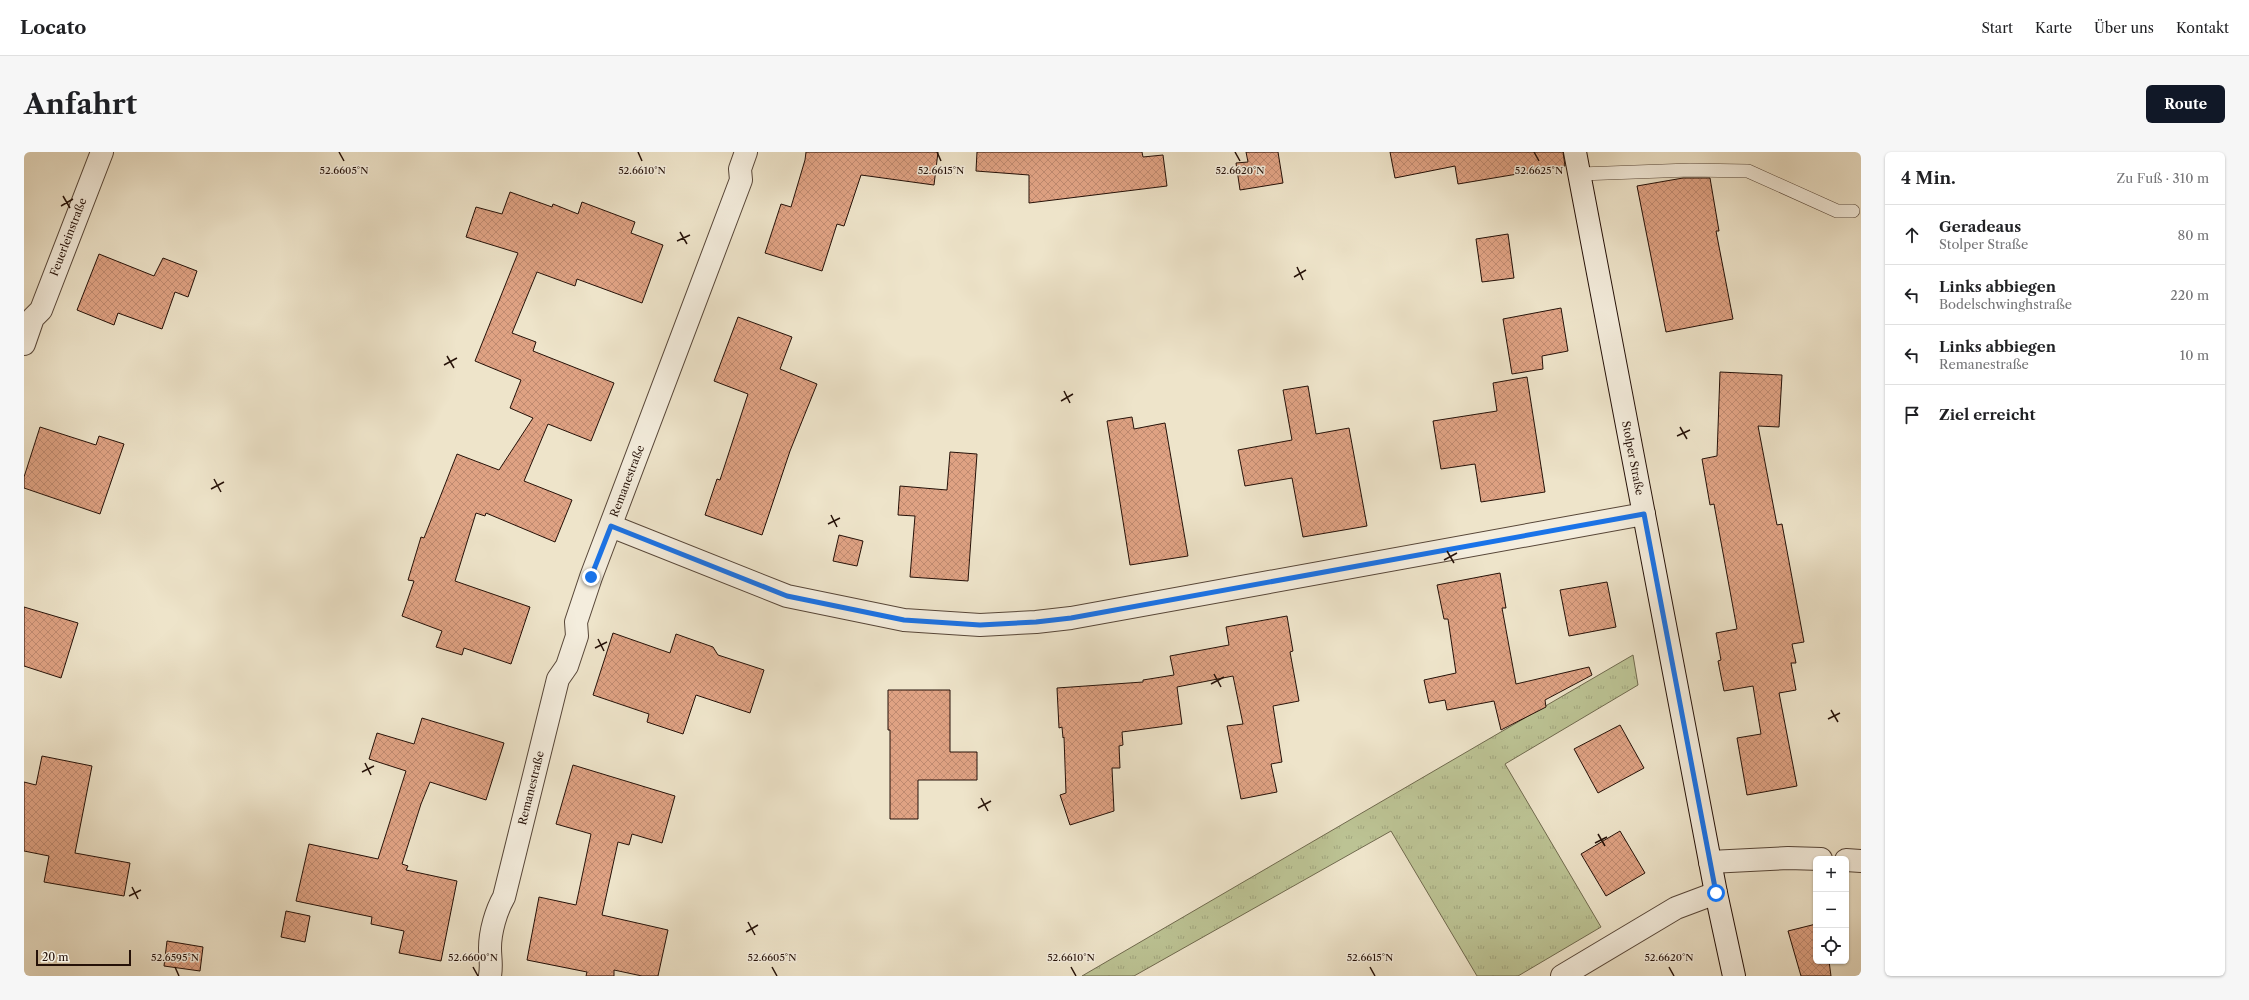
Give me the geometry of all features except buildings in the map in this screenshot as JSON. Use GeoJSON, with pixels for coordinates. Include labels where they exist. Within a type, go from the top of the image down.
{"type":"FeatureCollection","features":[{"type":"Feature","properties":{"kind":"street","name":"Feuerleinstraße"},"geometry":{"type":"LineString","coordinates":[[24,344],[34,318],[41,310],[102,152]]}},
{"type":"Feature","properties":{"kind":"street","name":"Remanestraße"},"geometry":{"type":"LineString","coordinates":[[490,976],[492,963],[490,948],[498,908],[504,897],[558,679],[567,666],[577,636],[576,622],[741,180],[740,169],[746,152]]}},
{"type":"Feature","properties":{"kind":"street","name":"Stolper Straße"},"geometry":{"type":"LineString","coordinates":[[1575,152],[1710,862],[1734,976]]}},
{"type":"Feature","properties":{"kind":"street"},"geometry":{"type":"LineString","coordinates":[[611,526],[787,596],[904,620],[980,625],[1036,622],[1071,618],[1644,514]]}},
{"type":"Feature","properties":{"kind":"street"},"geometry":{"type":"LineString","coordinates":[[1710,862],[1788,858],[1813,859]]}},
{"type":"Feature","properties":{"kind":"street"},"geometry":{"type":"LineString","coordinates":[[1849,860],[1861,861]]}},
{"type":"Feature","properties":{"kind":"street"},"geometry":{"type":"LineString","coordinates":[[1562,976],[1676,908],[1716,893]]}},
{"type":"Feature","properties":{"kind":"lane"},"geometry":{"type":"LineString","coordinates":[[1580,174],[1690,170],[1748,171],[1837,211],[1853,211]]}},
{"type":"Feature","properties":{"kind":"green space"},"geometry":{"type":"Polygon","coordinates":[[[1633,655],[1638,685],[1505,764],[1601,927],[1518,976],[1477,976],[1391,831],[1134,976],[1082,976],[1633,655]]]}},
{"type":"Feature","properties":{"kind":"route"},"geometry":{"type":"LineString","coordinates":[[591,577],[611,526],[787,596],[904,620],[980,625],[1036,622],[1071,618],[1644,514],[1716,893]]}}]}
